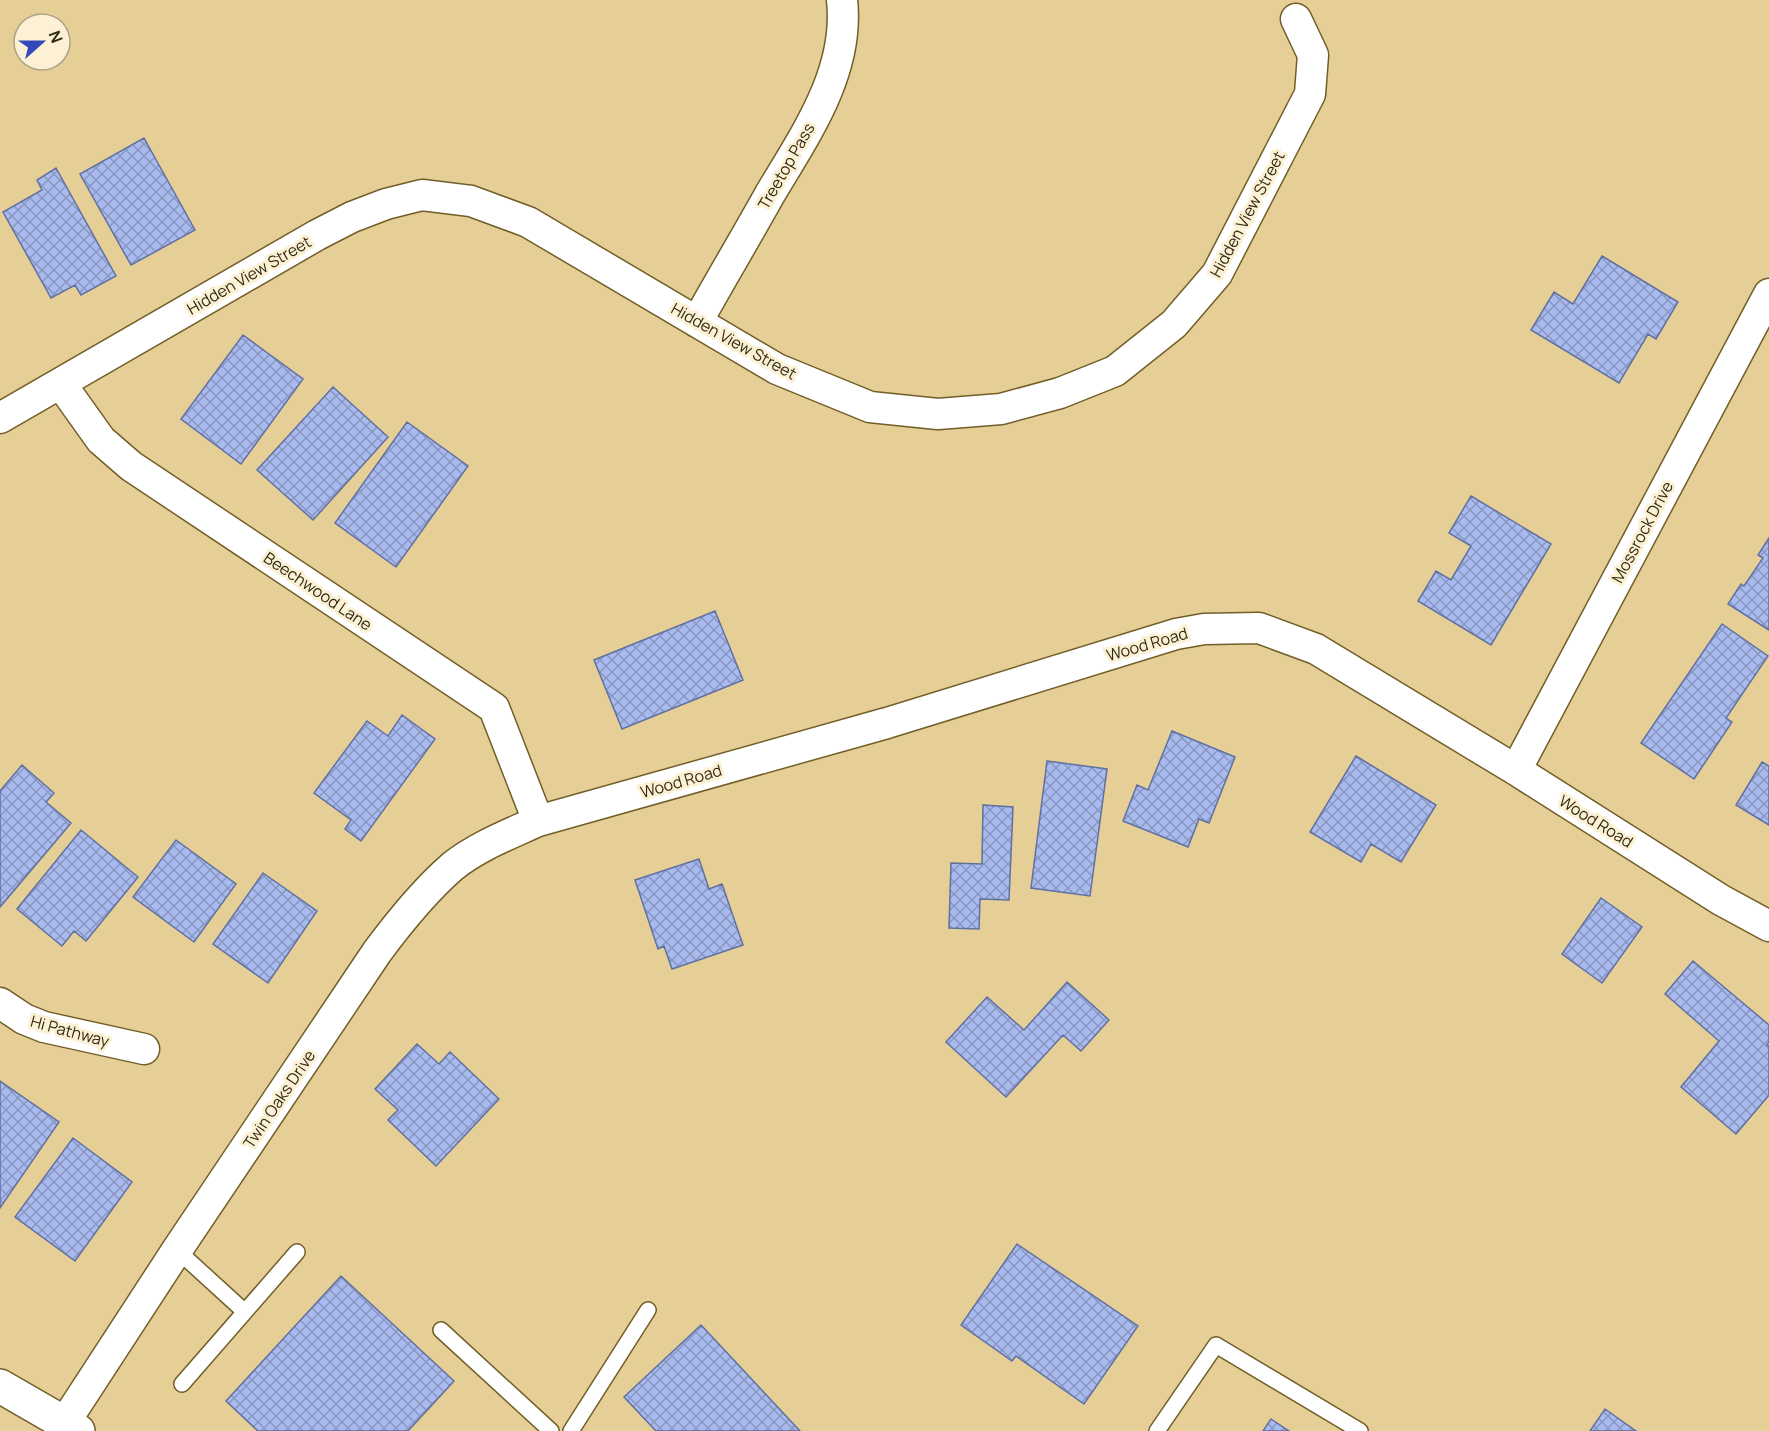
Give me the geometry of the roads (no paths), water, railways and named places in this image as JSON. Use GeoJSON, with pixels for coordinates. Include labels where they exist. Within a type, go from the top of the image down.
{"type":"FeatureCollection","features":[{"type":"Feature","properties":{"kind":"street","name":"Treetop Pass"},"geometry":{"type":"LineString","coordinates":[[697,321],[822,105],[837,62],[844,21],[842,0]]}},
{"type":"Feature","properties":{"kind":"street","name":"Hidden View Street"},"geometry":{"type":"LineString","coordinates":[[0,418],[325,231],[352,217],[386,204],[422,195],[471,201],[528,222],[777,369],[870,407],[938,414],[1001,409],[1060,393],[1115,371],[1174,324],[1216,274],[1310,94],[1313,55],[1296,19]]}},
{"type":"Feature","properties":{"kind":"street","name":"Mossrock Drive"},"geometry":{"type":"LineString","coordinates":[[1516,770],[1769,294]]}},
{"type":"Feature","properties":{"kind":"street","name":"Beechwood Lane"},"geometry":{"type":"LineString","coordinates":[[61,384],[101,440],[131,466],[494,708],[538,821]]}},
{"type":"Feature","properties":{"kind":"street","name":"Wood Road"},"geometry":{"type":"LineString","coordinates":[[538,821],[887,723],[1176,634],[1203,628],[1259,628],[1316,649],[1516,770],[1722,900],[1769,926]]}},
{"type":"Feature","properties":{"kind":"street","name":"Twin Oaks Drive"},"geometry":{"type":"LineString","coordinates":[[72,1427],[177,1250],[399,922],[454,865],[488,844],[538,821]]}},
{"type":"Feature","properties":{"kind":"street","name":"Hi Pathway"},"geometry":{"type":"LineString","coordinates":[[0,1003],[24,1019],[44,1027],[144,1050]]}},
{"type":"Feature","properties":{"kind":"street"},"geometry":{"type":"LineString","coordinates":[[0,1386],[72,1427]]}},
{"type":"Feature","properties":{"kind":"lane"},"geometry":{"type":"LineString","coordinates":[[177,1250],[245,1312]]}},
{"type":"Feature","properties":{"kind":"lane"},"geometry":{"type":"LineString","coordinates":[[182,1384],[297,1252]]}},
{"type":"Feature","properties":{"kind":"lane"},"geometry":{"type":"LineString","coordinates":[[571,1431],[648,1310]]}},
{"type":"Feature","properties":{"kind":"lane"},"geometry":{"type":"LineString","coordinates":[[441,1329],[551,1431]]}},
{"type":"Feature","properties":{"kind":"lane"},"geometry":{"type":"LineString","coordinates":[[1157,1431],[1216,1345],[1360,1431]]}}]}
